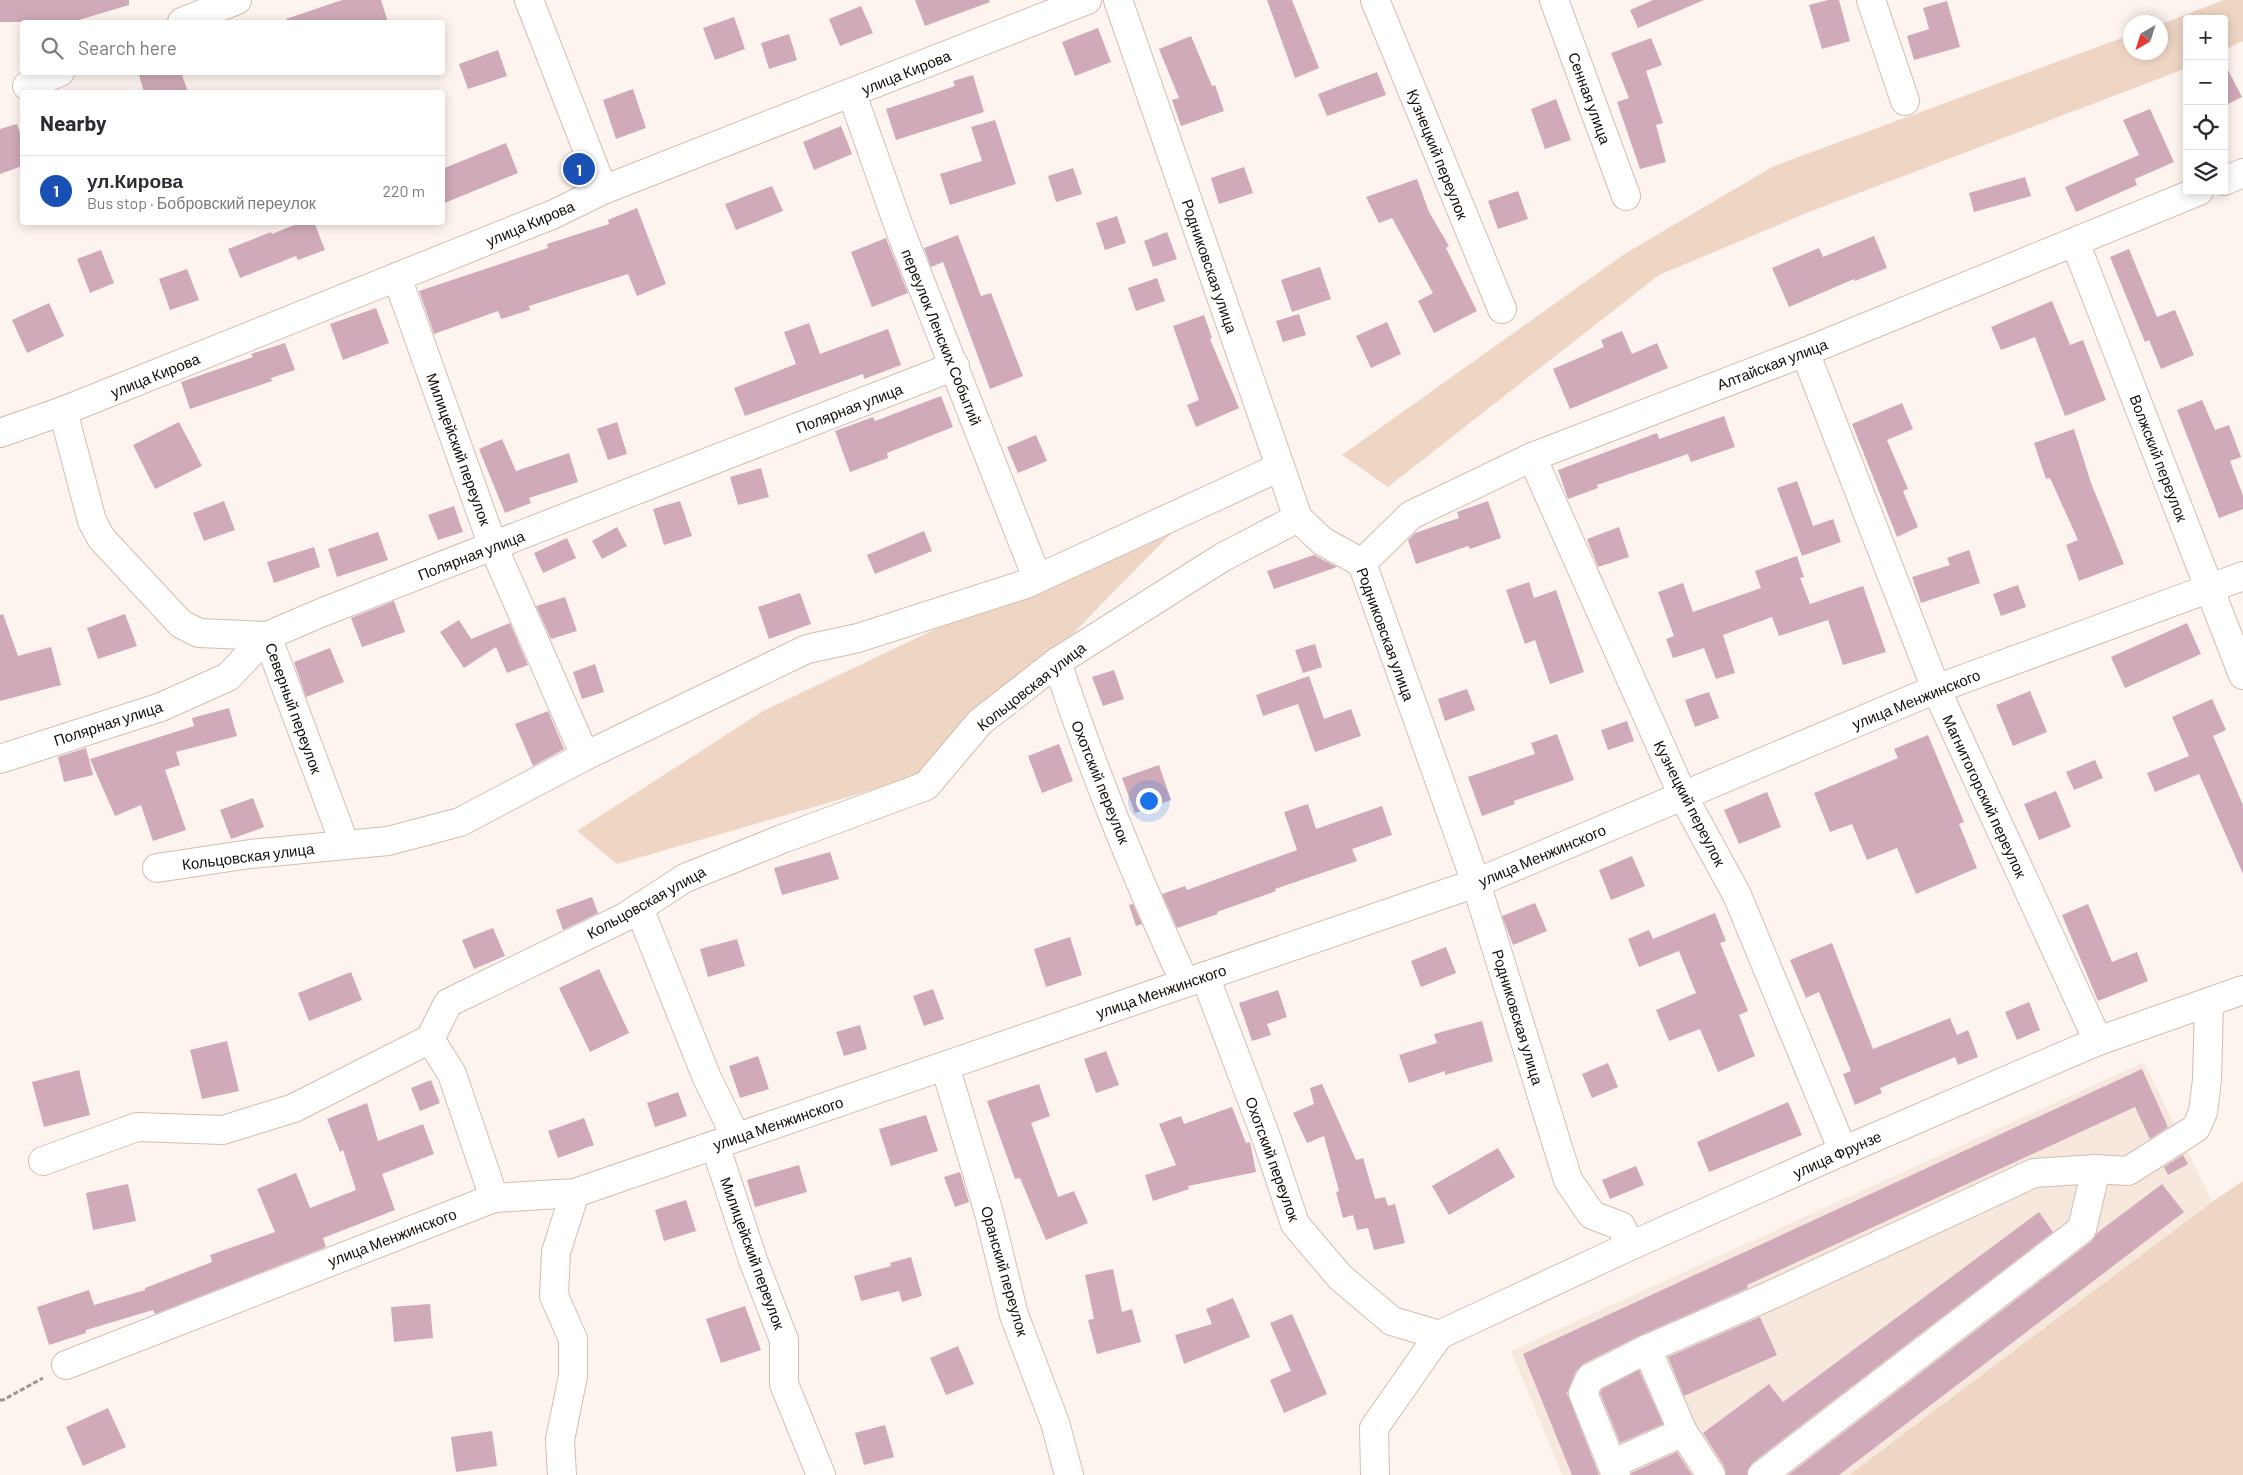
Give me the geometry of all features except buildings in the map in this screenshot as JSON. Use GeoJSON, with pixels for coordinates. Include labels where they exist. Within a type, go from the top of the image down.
{"type":"FeatureCollection","features":[{"type":"Feature","properties":{"kind":"street"},"geometry":{"type":"LineString","coordinates":[[187,20],[238,0]]}},
{"type":"Feature","properties":{"kind":"street"},"geometry":{"type":"LineString","coordinates":[[529,0],[603,190]]}},
{"type":"Feature","properties":{"kind":"street","name":"улица Кирова"},"geometry":{"type":"LineString","coordinates":[[0,433],[63,411],[554,214],[603,190],[852,94],[1087,0]]}},
{"type":"Feature","properties":{"kind":"street","name":"Родниковская улица"},"geometry":{"type":"LineString","coordinates":[[1118,0],[1298,518],[1322,541],[1362,563],[1476,883],[1568,1180],[1592,1215],[1621,1226],[1630,1246]]}},
{"type":"Feature","properties":{"kind":"street","name":"Кузнецкий переулок"},"geometry":{"type":"LineString","coordinates":[[1375,0],[1502,308]]}},
{"type":"Feature","properties":{"kind":"street","name":"Сенная улица"},"geometry":{"type":"LineString","coordinates":[[1554,0],[1626,196]]}},
{"type":"Feature","properties":{"kind":"street"},"geometry":{"type":"LineString","coordinates":[[1871,0],[1905,101]]}},
{"type":"Feature","properties":{"kind":"street"},"geometry":{"type":"LineString","coordinates":[[26,86],[53,75]]}},
{"type":"Feature","properties":{"kind":"street","name":"переулок Ленских Событий"},"geometry":{"type":"LineString","coordinates":[[852,94],[900,230],[1038,578]]}},
{"type":"Feature","properties":{"kind":"street"},"geometry":{"type":"LineString","coordinates":[[2228,179],[2243,173]]}},
{"type":"Feature","properties":{"kind":"street","name":"Алтайская улица"},"geometry":{"type":"LineString","coordinates":[[1362,563],[1411,515],[1532,457],[1805,352],[2189,195]]}},
{"type":"Feature","properties":{"kind":"street","name":"Волжский переулок"},"geometry":{"type":"LineString","coordinates":[[2075,242],[2243,675]]}},
{"type":"Feature","properties":{"kind":"street","name":"Милицейский переулок"},"geometry":{"type":"LineString","coordinates":[[397,277],[494,546],[585,756]]}},
{"type":"Feature","properties":{"kind":"street","name":"Магнитогорский переулок"},"geometry":{"type":"LineString","coordinates":[[1805,352],[1936,689],[2098,1041]]}},
{"type":"Feature","properties":{"kind":"street","name":"Полярная улица"},"geometry":{"type":"LineString","coordinates":[[0,759],[161,707],[228,677],[267,636],[955,366]]}},
{"type":"Feature","properties":{"kind":"street","name":"Северный переулок"},"geometry":{"type":"LineString","coordinates":[[63,411],[92,521],[101,538],[181,624],[199,634],[267,636],[345,845]]}},
{"type":"Feature","properties":{"kind":"street","name":"Кузнецкий переулок"},"geometry":{"type":"LineString","coordinates":[[1532,457],[1683,796],[1737,895],[1843,1151]]}},
{"type":"Feature","properties":{"kind":"street","name":"Кольцовская улица"},"geometry":{"type":"LineString","coordinates":[[157,868],[250,854],[388,841],[460,822],[585,756],[807,649],[858,638],[1026,584],[1280,467]]}},
{"type":"Feature","properties":{"kind":"street","name":"Кольцовская улица"},"geometry":{"type":"LineString","coordinates":[[430,1039],[448,1003],[625,917],[685,878],[782,839],[926,786],[980,722],[1058,662],[1223,557],[1298,518]]}},
{"type":"Feature","properties":{"kind":"street","name":"улица Менжинского"},"geometry":{"type":"LineString","coordinates":[[66,1365],[494,1198],[575,1192],[1476,883],[1936,689],[2243,576]]}},
{"type":"Feature","properties":{"kind":"street","name":"Охотский переулок"},"geometry":{"type":"LineString","coordinates":[[1058,662],[1084,740],[1162,934],[1195,980],[1266,1137],[1295,1224],[1340,1277],[1392,1321],[1439,1335]]}},
{"type":"Feature","properties":{"kind":"street","name":"Милицейский переулок"},"geometry":{"type":"LineString","coordinates":[[639,908],[707,1078],[725,1141],[753,1260],[784,1340],[784,1384],[821,1475]]}},
{"type":"Feature","properties":{"kind":"street","name":"улица Фрунзе"},"geometry":{"type":"LineString","coordinates":[[1439,1335],[1630,1246],[1843,1151],[2098,1041],[2243,990]]}},
{"type":"Feature","properties":{"kind":"street"},"geometry":{"type":"LineString","coordinates":[[1683,1432],[1614,1469],[1583,1393],[1590,1378],[1647,1349],[1780,1291],[2034,1173],[2096,1169],[2128,1171],[2196,1128],[2203,1112],[2204,1104],[2209,1002]]}},
{"type":"Feature","properties":{"kind":"street"},"geometry":{"type":"LineString","coordinates":[[43,1161],[137,1126],[223,1130],[294,1108],[430,1039],[452,1074],[494,1198]]}},
{"type":"Feature","properties":{"kind":"street","name":"Оранский переулок"},"geometry":{"type":"LineString","coordinates":[[945,1066],[989,1213],[1014,1315],[1055,1423],[1069,1475]]}},
{"type":"Feature","properties":{"kind":"street"},"geometry":{"type":"LineString","coordinates":[[1762,1475],[2082,1229],[2096,1169]]}},
{"type":"Feature","properties":{"kind":"street"},"geometry":{"type":"LineString","coordinates":[[562,1475],[560,1440],[573,1376],[573,1338],[554,1296],[556,1252],[575,1192]]}},
{"type":"Feature","properties":{"kind":"street"},"geometry":{"type":"LineString","coordinates":[[1375,1475],[1374,1428],[1439,1335]]}},
{"type":"Feature","properties":{"kind":"street"},"geometry":{"type":"LineString","coordinates":[[1647,1349],[1683,1432],[1711,1475]]}},
{"type":"Feature","properties":{"kind":"path"},"geometry":{"type":"LineString","coordinates":[[0,1400],[66,1365]]}},
{"type":"Feature","properties":{"kind":"shaded area"},"geometry":{"type":"Polygon","coordinates":[[[2224,0],[2243,0],[2243,41],[2228,48],[2228,15],[2185,15],[2224,0]]]}},
{"type":"Feature","properties":{"kind":"shaded area"},"geometry":{"type":"Polygon","coordinates":[[[2183,16],[2183,70],[1809,212],[1659,275],[1388,487],[1342,455],[1626,253],[1774,166],[2123,38],[2123,60],[2168,60],[2168,21],[2183,16]]]}},
{"type":"Feature","properties":{"kind":"shaded area"},"geometry":{"type":"Polygon","coordinates":[[[1201,503],[938,771],[617,864],[577,831],[763,711],[1201,503]]]}},
{"type":"Feature","properties":{"kind":"shaded area"},"geometry":{"type":"Polygon","coordinates":[[[2144,1062],[2212,1202],[1849,1475],[1562,1475],[1511,1351],[2144,1062]]]}},
{"type":"Feature","properties":{"kind":"shaded area"},"geometry":{"type":"Polygon","coordinates":[[[2243,1181],[2243,1475],[1849,1475],[2212,1202],[2243,1181]]]}},
{"type":"Feature","properties":{"kind":"place","name":"ул.Кирова"},"geometry":{"type":"Point","coordinates":[579,169]}}]}
